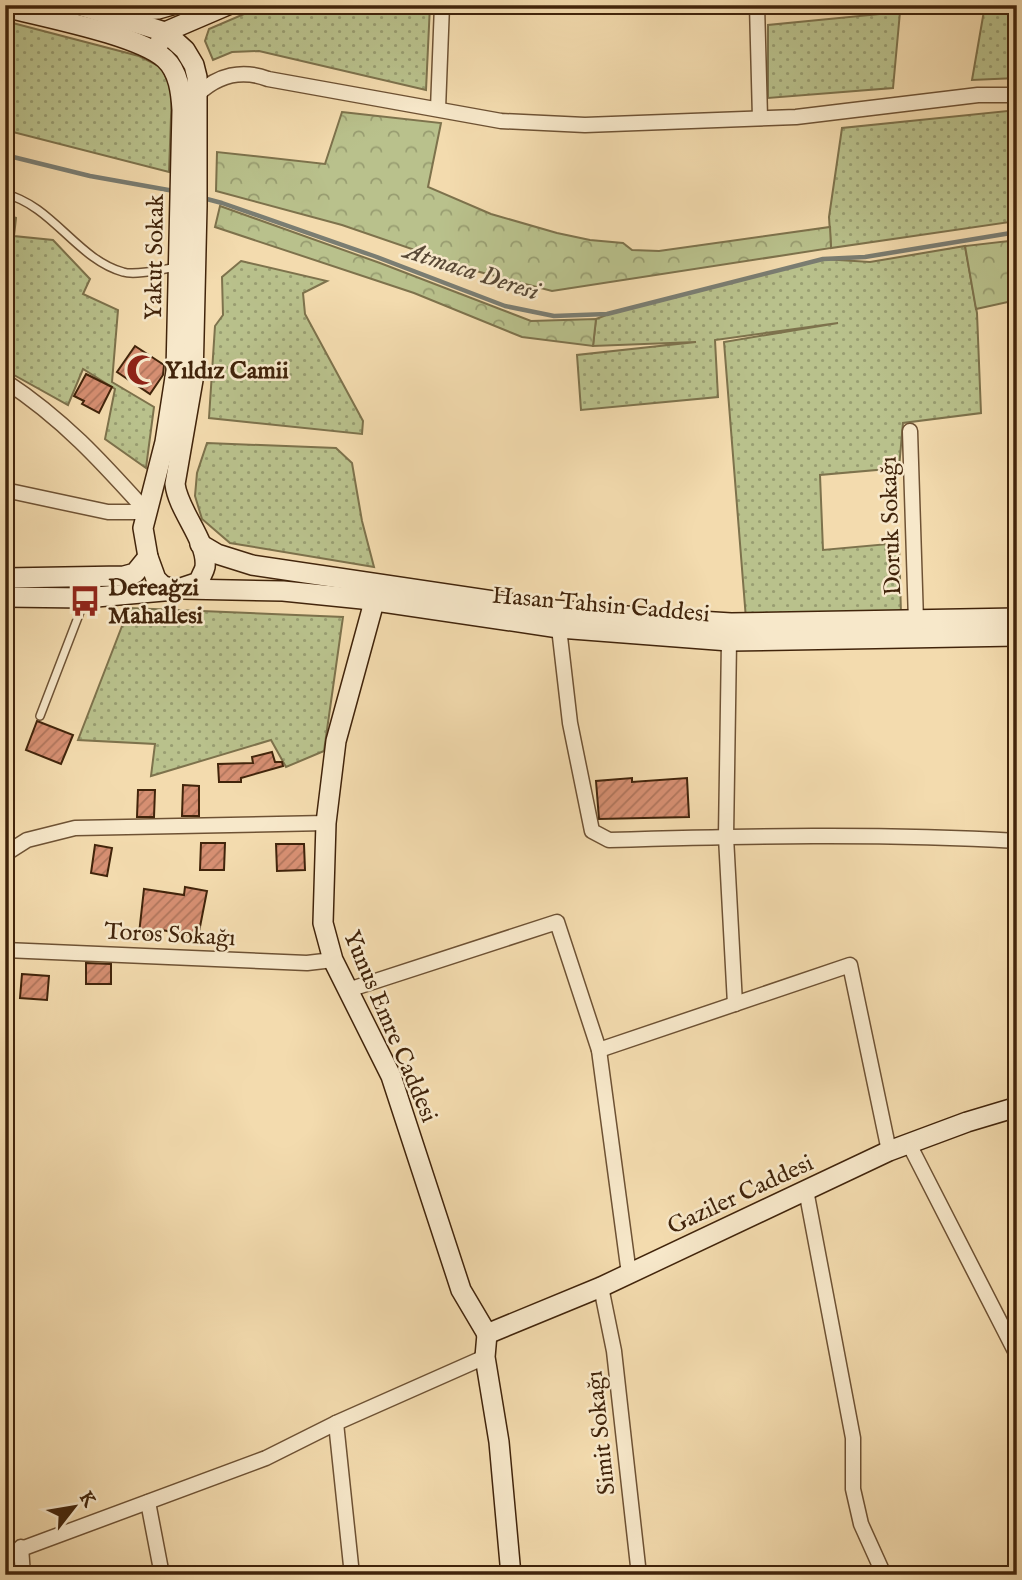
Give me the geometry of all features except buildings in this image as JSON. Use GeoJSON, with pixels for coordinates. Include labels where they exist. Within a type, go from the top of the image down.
{"type":"FeatureCollection","features":[{"type":"Feature","properties":{"kind":"main road"},"geometry":{"type":"LineString","coordinates":[[78,5],[161,32],[185,50],[194,65],[198,94],[189,194]]}},
{"type":"Feature","properties":{"kind":"main road"},"geometry":{"type":"LineString","coordinates":[[99,11],[128,12],[172,5]]}},
{"type":"Feature","properties":{"kind":"main road"},"geometry":{"type":"LineString","coordinates":[[5,7],[120,37],[154,52],[168,13],[180,5]]}},
{"type":"Feature","properties":{"kind":"main road"},"geometry":{"type":"LineString","coordinates":[[161,32],[228,5]]}},
{"type":"Feature","properties":{"kind":"main road","name":"Yakut Sokak"},"geometry":{"type":"LineString","coordinates":[[154,52],[172,68],[181,95],[189,194],[193,380],[175,485],[176,497],[197,538]]}},
{"type":"Feature","properties":{"kind":"main road","name":"Yakut Sokak"},"geometry":{"type":"LineString","coordinates":[[147,512],[170,416],[176,370],[179,267],[189,194]]}},
{"type":"Feature","properties":{"kind":"main road"},"geometry":{"type":"LineString","coordinates":[[153,509],[174,514],[197,538],[205,566],[199,582],[178,589],[162,585],[156,579],[148,557],[144,528],[147,512],[153,509]]}},
{"type":"Feature","properties":{"kind":"main road","name":"Hasan Tahsin Caddesi"},"geometry":{"type":"LineString","coordinates":[[197,538],[217,554],[252,565],[555,610],[731,623],[1017,618]]}},
{"type":"Feature","properties":{"kind":"main road"},"geometry":{"type":"LineString","coordinates":[[5,578],[124,576],[135,573],[148,557]]}},
{"type":"Feature","properties":{"kind":"main road","name":"Hasan Tahsin Caddesi"},"geometry":{"type":"LineString","coordinates":[[5,597],[85,598],[178,589],[284,591],[559,628],[729,641],[1017,636]]}},
{"type":"Feature","properties":{"kind":"main road","name":"Yunus Emre Caddesi"},"geometry":{"type":"LineString","coordinates":[[374,602],[336,741],[326,823],[323,923],[333,960],[391,1076],[461,1290],[487,1334]]}},
{"type":"Feature","properties":{"kind":"main road","name":"Gaziler Caddesi"},"geometry":{"type":"LineString","coordinates":[[487,1334],[601,1287],[889,1151],[1017,1107]]}},
{"type":"Feature","properties":{"kind":"main road"},"geometry":{"type":"LineString","coordinates":[[487,1334],[485,1357],[499,1442],[511,1575]]}},
{"type":"Feature","properties":{"kind":"street"},"geometry":{"type":"LineString","coordinates":[[438,109],[442,5]]}},
{"type":"Feature","properties":{"kind":"street"},"geometry":{"type":"LineString","coordinates":[[758,5],[760,118]]}},
{"type":"Feature","properties":{"kind":"street"},"geometry":{"type":"LineString","coordinates":[[198,94],[222,78],[253,73],[268,79],[501,121],[585,125],[760,118],[856,111],[978,95],[1017,95]]}},
{"type":"Feature","properties":{"kind":"street"},"geometry":{"type":"LineString","coordinates":[[5,381],[47,409],[92,450],[147,512]]}},
{"type":"Feature","properties":{"kind":"street","name":"Doruk Sokağı"},"geometry":{"type":"LineString","coordinates":[[910,431],[916,621]]}},
{"type":"Feature","properties":{"kind":"street"},"geometry":{"type":"LineString","coordinates":[[5,491],[108,512],[147,512]]}},
{"type":"Feature","properties":{"kind":"street"},"geometry":{"type":"LineString","coordinates":[[559,628],[570,723],[592,831],[609,840],[929,836],[1017,841]]}},
{"type":"Feature","properties":{"kind":"street"},"geometry":{"type":"LineString","coordinates":[[729,641],[726,837],[735,1004]]}},
{"type":"Feature","properties":{"kind":"street"},"geometry":{"type":"LineString","coordinates":[[9,845],[50,833],[91,827],[326,823]]}},
{"type":"Feature","properties":{"kind":"street"},"geometry":{"type":"LineString","coordinates":[[348,990],[557,922],[599,1050],[629,1274]]}},
{"type":"Feature","properties":{"kind":"street","name":"Toros Sokağı"},"geometry":{"type":"LineString","coordinates":[[5,950],[307,963],[333,960]]}},
{"type":"Feature","properties":{"kind":"street"},"geometry":{"type":"LineString","coordinates":[[599,1050],[850,965],[889,1151]]}},
{"type":"Feature","properties":{"kind":"street"},"geometry":{"type":"LineString","coordinates":[[909,1144],[1016,1353]]}},
{"type":"Feature","properties":{"kind":"street"},"geometry":{"type":"LineString","coordinates":[[806,1190],[853,1438],[853,1489],[861,1524],[884,1575]]}},
{"type":"Feature","properties":{"kind":"street","name":"Simit Sokağı"},"geometry":{"type":"LineString","coordinates":[[601,1287],[614,1352],[639,1575]]}},
{"type":"Feature","properties":{"kind":"street"},"geometry":{"type":"LineString","coordinates":[[5,1555],[266,1458],[335,1423],[485,1357]]}},
{"type":"Feature","properties":{"kind":"street"},"geometry":{"type":"LineString","coordinates":[[335,1423],[352,1575]]}},
{"type":"Feature","properties":{"kind":"street"},"geometry":{"type":"LineString","coordinates":[[148,1502],[162,1575]]}},
{"type":"Feature","properties":{"kind":"street"},"geometry":{"type":"LineString","coordinates":[[22,1547],[23,1575]]}},
{"type":"Feature","properties":{"kind":"lane"},"geometry":{"type":"LineString","coordinates":[[5,194],[24,198],[102,263],[125,273],[179,267]]}},
{"type":"Feature","properties":{"kind":"lane"},"geometry":{"type":"LineString","coordinates":[[40,716],[85,598]]}},
{"type":"Feature","properties":{"kind":"green space"},"geometry":{"type":"Polygon","coordinates":[[[265,5],[430,5],[426,90],[259,51],[232,52],[213,60],[205,41],[209,29],[265,5]]]}},
{"type":"Feature","properties":{"kind":"green space"},"geometry":{"type":"Polygon","coordinates":[[[985,5],[1017,5],[1017,78],[972,80],[985,5]]]}},
{"type":"Feature","properties":{"kind":"green space"},"geometry":{"type":"Polygon","coordinates":[[[900,12],[893,88],[768,98],[768,25],[900,12]]]}},
{"type":"Feature","properties":{"kind":"green space"},"geometry":{"type":"Polygon","coordinates":[[[5,21],[139,56],[161,67],[172,90],[169,172],[5,130],[5,21]]]}},
{"type":"Feature","properties":{"kind":"green space"},"geometry":{"type":"Polygon","coordinates":[[[1017,110],[1017,221],[831,248],[829,217],[842,128],[1017,110]]]}},
{"type":"Feature","properties":{"kind":"green space"},"geometry":{"type":"Polygon","coordinates":[[[342,112],[441,123],[428,187],[491,214],[557,233],[623,243],[632,250],[659,251],[830,227],[831,248],[552,291],[476,271],[342,225],[216,191],[217,152],[325,164],[342,112]]]}},
{"type":"Feature","properties":{"kind":"green space"},"geometry":{"type":"Polygon","coordinates":[[[220,206],[531,321],[596,319],[593,346],[522,337],[414,293],[215,227],[220,206]]]}},
{"type":"Feature","properties":{"kind":"green space"},"geometry":{"type":"Polygon","coordinates":[[[5,214],[16,218],[14,236],[53,240],[90,279],[83,294],[118,310],[112,382],[154,407],[146,468],[105,439],[115,389],[83,369],[68,405],[5,370],[5,214]]]}},
{"type":"Feature","properties":{"kind":"green space"},"geometry":{"type":"Polygon","coordinates":[[[1017,240],[1017,300],[976,309],[965,246],[1017,240]]]}},
{"type":"Feature","properties":{"kind":"green space"},"geometry":{"type":"Polygon","coordinates":[[[965,246],[977,313],[981,413],[903,423],[899,468],[820,475],[823,550],[899,543],[901,614],[746,619],[724,342],[838,323],[715,340],[718,397],[581,410],[577,355],[696,342],[593,346],[596,319],[614,312],[823,259],[870,262],[965,246]]]}},
{"type":"Feature","properties":{"kind":"green space"},"geometry":{"type":"Polygon","coordinates":[[[241,261],[327,281],[303,293],[305,314],[363,421],[362,434],[209,418],[215,326],[223,315],[222,277],[241,261]]]}},
{"type":"Feature","properties":{"kind":"green space"},"geometry":{"type":"Polygon","coordinates":[[[207,443],[336,448],[352,463],[362,521],[374,567],[230,543],[202,519],[195,496],[197,473],[207,443]]]}},
{"type":"Feature","properties":{"kind":"green space"},"geometry":{"type":"Polygon","coordinates":[[[129,608],[343,617],[324,751],[286,767],[271,740],[151,776],[155,744],[78,740],[129,608]]]}},
{"type":"Feature","properties":{"kind":"waterway","name":"Atmaca Deresi"},"geometry":{"type":"LineString","coordinates":[[5,155],[90,176],[174,191]]}},
{"type":"Feature","properties":{"kind":"waterway","name":"Atmaca Deresi"},"geometry":{"type":"LineString","coordinates":[[203,198],[374,256],[505,306],[554,316],[607,314],[823,259],[865,257],[1017,232]]}},
{"type":"Feature","properties":{"kind":"place","name":"Yıldız Camii"},"geometry":{"type":"Point","coordinates":[142,370]}},
{"type":"Feature","properties":{"kind":"place","name":"Dereağzi Mahallesi"},"geometry":{"type":"Point","coordinates":[85,601]}}]}
